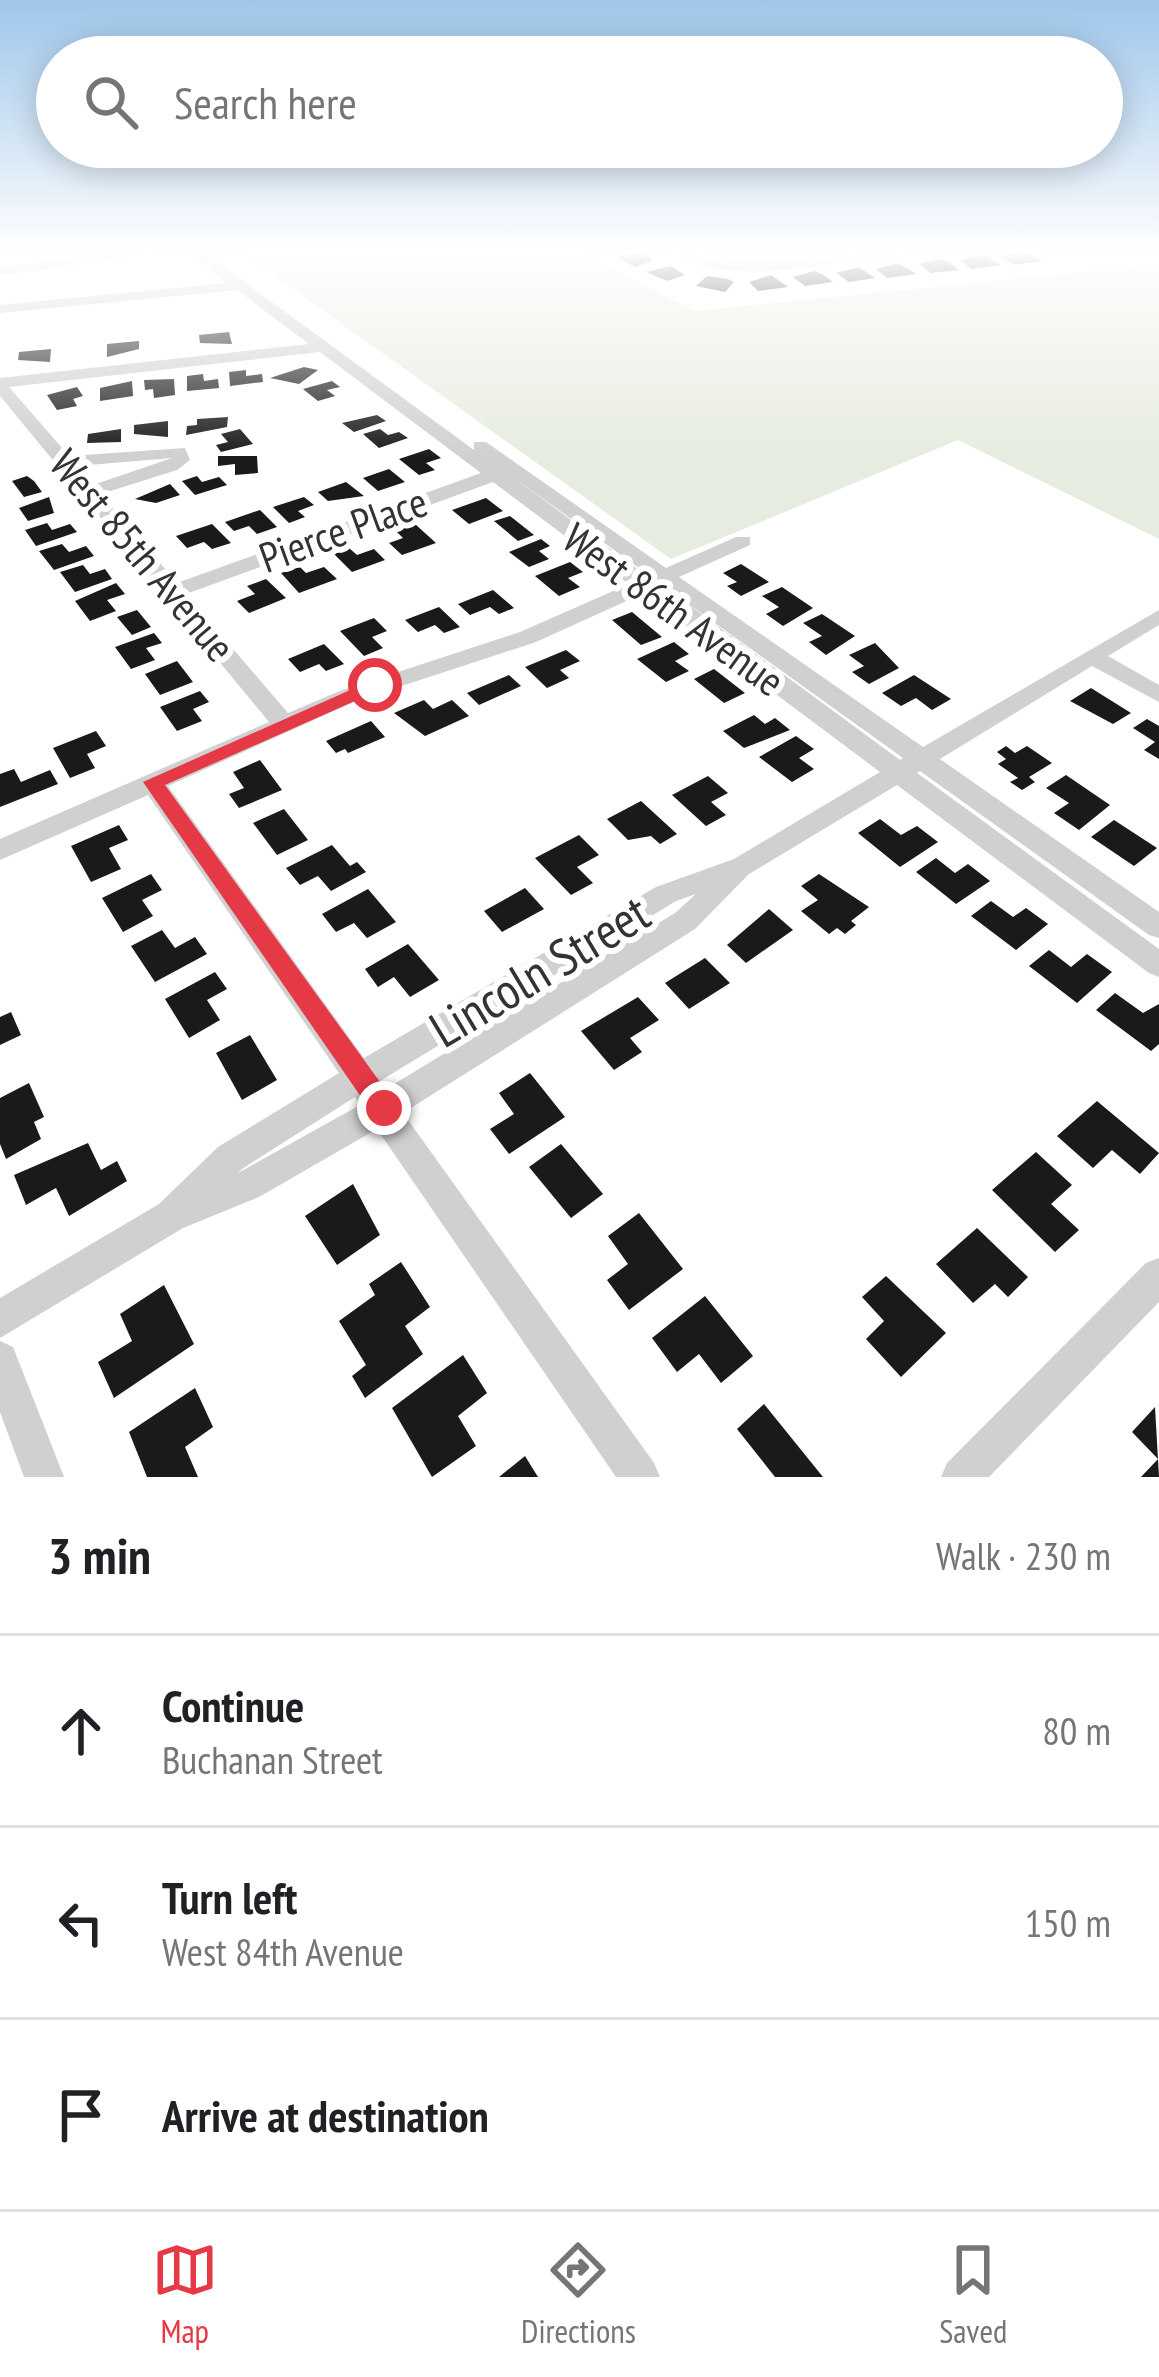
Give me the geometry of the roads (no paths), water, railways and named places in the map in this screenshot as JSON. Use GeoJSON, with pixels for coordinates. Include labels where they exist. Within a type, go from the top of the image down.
{"type":"FeatureCollection","features":[{"type":"Feature","properties":{"kind":"street","name":"West 86th Avenue"},"geometry":{"type":"LineString","coordinates":[[292,320],[655,582],[1159,927]]}},
{"type":"Feature","properties":{"kind":"street"},"geometry":{"type":"LineString","coordinates":[[0,384],[329,347]]}},
{"type":"Feature","properties":{"kind":"street","name":"West 85th Avenue"},"geometry":{"type":"LineString","coordinates":[[0,384],[285,725]]}},
{"type":"Feature","properties":{"kind":"street"},"geometry":{"type":"LineString","coordinates":[[63,462],[172,449],[182,460],[87,493]]}},
{"type":"Feature","properties":{"kind":"street","name":"Pierce Place"},"geometry":{"type":"LineString","coordinates":[[174,591],[502,472]]}},
{"type":"Feature","properties":{"kind":"street"},"geometry":{"type":"LineString","coordinates":[[0,850],[375,685],[528,638],[743,541]]}},
{"type":"Feature","properties":{"kind":"street","name":"West 86th Avenue"},"geometry":{"type":"LineString","coordinates":[[655,582],[897,774],[1159,965]]}},
{"type":"Feature","properties":{"kind":"street","name":"Lincoln Street"},"geometry":{"type":"LineString","coordinates":[[171,1216],[230,1159],[361,1077],[666,894],[743,866],[1159,616]]}},
{"type":"Feature","properties":{"kind":"street"},"geometry":{"type":"LineString","coordinates":[[1092,656],[1159,695]]}},
{"type":"Feature","properties":{"kind":"street"},"geometry":{"type":"LineString","coordinates":[[153,782],[640,1477]]}},
{"type":"Feature","properties":{"kind":"street","name":"Lincoln Street"},"geometry":{"type":"LineString","coordinates":[[0,1318],[171,1216],[247,1186],[384,1108],[685,921],[743,866]]}},
{"type":"Feature","properties":{"kind":"street"},"geometry":{"type":"LineString","coordinates":[[962,1477],[1159,1276]]}},
{"type":"Feature","properties":{"kind":"street"},"geometry":{"type":"LineString","coordinates":[[0,1360],[44,1477]]}}]}
